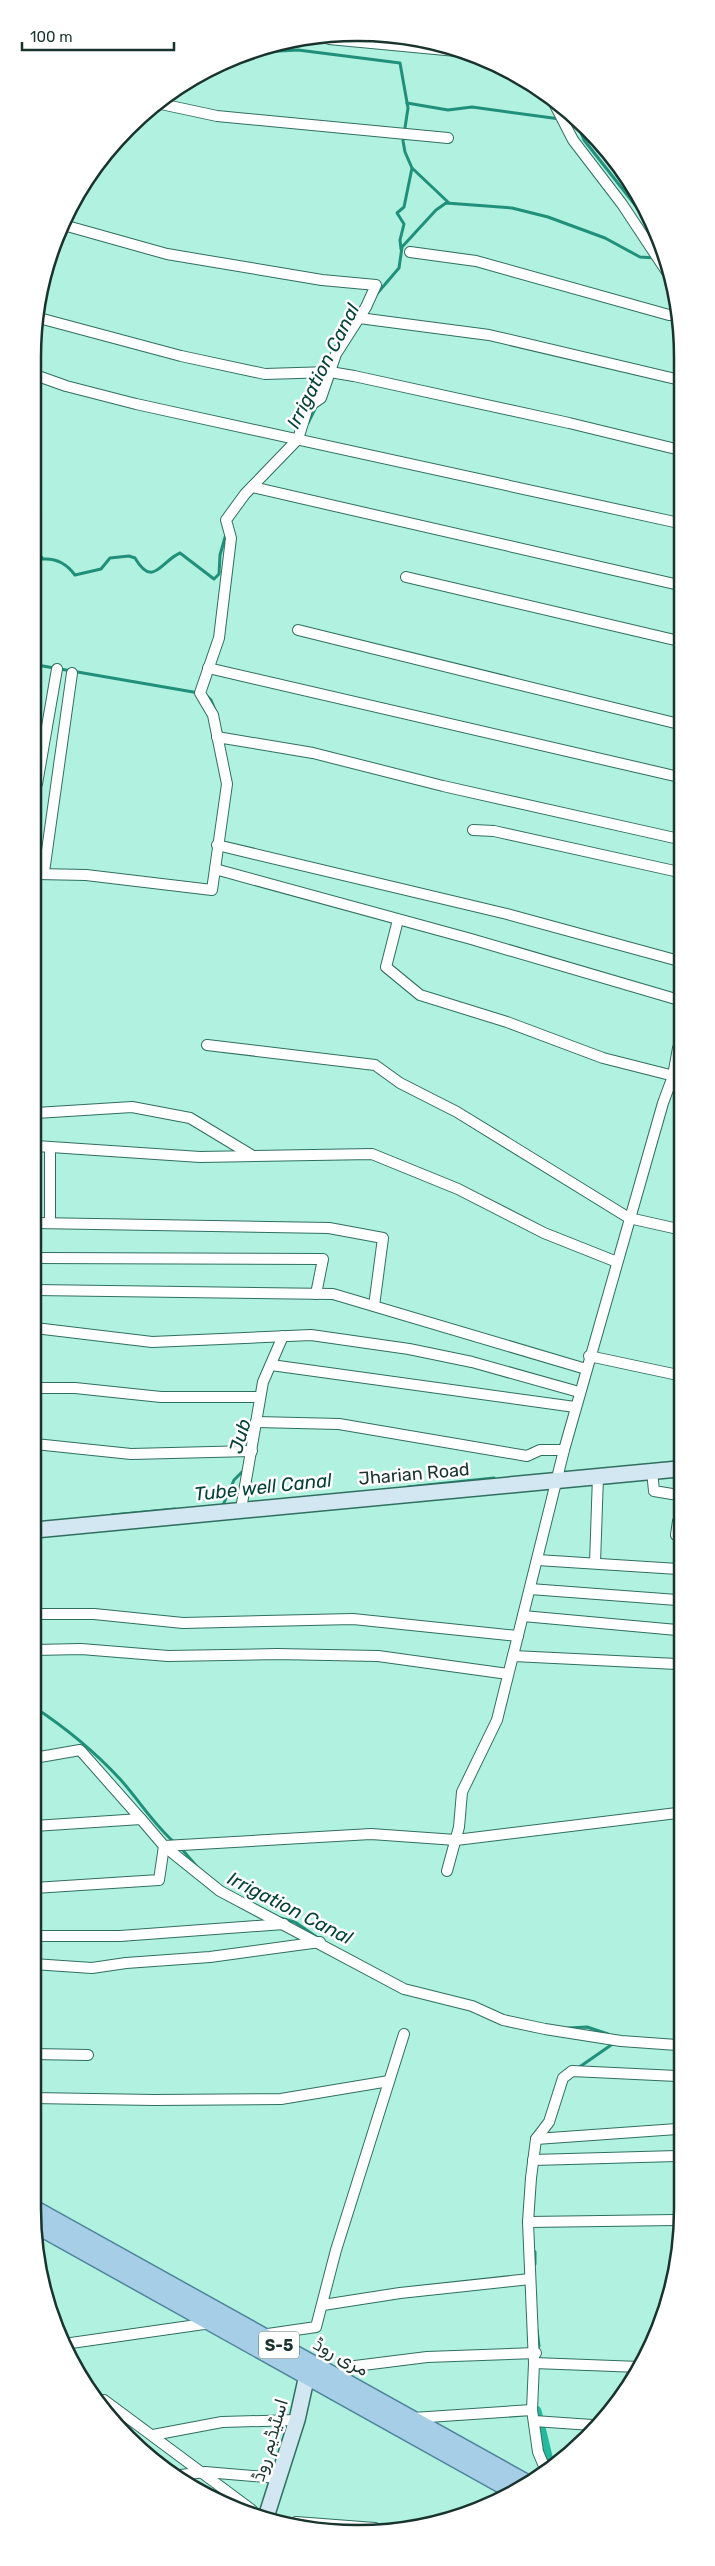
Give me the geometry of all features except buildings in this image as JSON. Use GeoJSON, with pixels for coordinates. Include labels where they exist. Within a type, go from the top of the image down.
{"type":"FeatureCollection","features":[{"type":"Feature","properties":{"kind":"main road","name":"Jharian Road"},"geometry":{"type":"LineString","coordinates":[[41,1529],[557,1479],[674,1470]]}},
{"type":"Feature","properties":{"kind":"main road","name":"مری روڈ"},"geometry":{"type":"LineString","coordinates":[[41,2214],[205,2315],[307,2375],[402,2419],[520,2479]]}},
{"type":"Feature","properties":{"kind":"main road","name":"مری روڈ"},"geometry":{"type":"LineString","coordinates":[[42,2228],[205,2315],[261,2335],[339,2379],[506,2487]]}},
{"type":"Feature","properties":{"kind":"main road","name":"اسٹیڈیم روڈ"},"geometry":{"type":"LineString","coordinates":[[268,2512],[297,2420],[307,2375]]}},
{"type":"Feature","properties":{"kind":"street"},"geometry":{"type":"LineString","coordinates":[[353,41],[422,48]]}},
{"type":"Feature","properties":{"kind":"street"},"geometry":{"type":"LineString","coordinates":[[167,106],[217,116],[448,138]]}},
{"type":"Feature","properties":{"kind":"street"},"geometry":{"type":"LineString","coordinates":[[560,115],[573,140],[622,204],[658,260]]}},
{"type":"Feature","properties":{"kind":"street"},"geometry":{"type":"LineString","coordinates":[[70,227],[167,254],[322,280],[376,285],[359,318],[336,354],[321,398],[308,407],[298,439],[252,487],[226,520],[231,538],[219,638],[200,692],[213,715],[227,784],[212,890],[86,875],[41,873],[72,673]]}},
{"type":"Feature","properties":{"kind":"street"},"geometry":{"type":"LineString","coordinates":[[410,252],[476,261],[671,315]]}},
{"type":"Feature","properties":{"kind":"street"},"geometry":{"type":"LineString","coordinates":[[359,318],[489,335],[674,379]]}},
{"type":"Feature","properties":{"kind":"street"},"geometry":{"type":"LineString","coordinates":[[44,319],[181,356],[265,374],[330,372],[569,423],[674,449]]}},
{"type":"Feature","properties":{"kind":"street"},"geometry":{"type":"LineString","coordinates":[[41,377],[66,386],[136,404],[674,522]]}},
{"type":"Feature","properties":{"kind":"street"},"geometry":{"type":"LineString","coordinates":[[252,487],[674,584]]}},
{"type":"Feature","properties":{"kind":"street"},"geometry":{"type":"LineString","coordinates":[[406,577],[674,640]]}},
{"type":"Feature","properties":{"kind":"street"},"geometry":{"type":"LineString","coordinates":[[298,630],[674,723]]}},
{"type":"Feature","properties":{"kind":"street"},"geometry":{"type":"LineString","coordinates":[[208,668],[674,776]]}},
{"type":"Feature","properties":{"kind":"street"},"geometry":{"type":"LineString","coordinates":[[41,761],[57,669]]}},
{"type":"Feature","properties":{"kind":"street"},"geometry":{"type":"LineString","coordinates":[[217,737],[313,753],[443,786],[674,838]]}},
{"type":"Feature","properties":{"kind":"street"},"geometry":{"type":"LineString","coordinates":[[473,830],[494,831],[674,871]]}},
{"type":"Feature","properties":{"kind":"street"},"geometry":{"type":"LineString","coordinates":[[217,845],[507,914],[674,960]]}},
{"type":"Feature","properties":{"kind":"street"},"geometry":{"type":"LineString","coordinates":[[215,870],[674,999]]}},
{"type":"Feature","properties":{"kind":"street"},"geometry":{"type":"LineString","coordinates":[[398,920],[386,967],[420,995],[507,1022],[604,1058],[674,1076]]}},
{"type":"Feature","properties":{"kind":"street"},"geometry":{"type":"LineString","coordinates":[[207,1045],[375,1065],[400,1083],[457,1112],[629,1218],[674,1228]]}},
{"type":"Feature","properties":{"kind":"street"},"geometry":{"type":"LineString","coordinates":[[447,1871],[456,1840],[462,1792],[496,1720],[589,1356],[629,1218],[674,1083]]}},
{"type":"Feature","properties":{"kind":"street"},"geometry":{"type":"LineString","coordinates":[[41,1113],[132,1107],[190,1118],[253,1156]]}},
{"type":"Feature","properties":{"kind":"street"},"geometry":{"type":"LineString","coordinates":[[41,1146],[200,1157],[372,1154],[458,1189],[544,1233],[616,1262]]}},
{"type":"Feature","properties":{"kind":"street"},"geometry":{"type":"LineString","coordinates":[[50,1147],[50,1223]]}},
{"type":"Feature","properties":{"kind":"street"},"geometry":{"type":"LineString","coordinates":[[41,1223],[329,1228],[382,1238],[374,1306]]}},
{"type":"Feature","properties":{"kind":"street"},"geometry":{"type":"LineString","coordinates":[[41,1258],[323,1259],[316,1294]]}},
{"type":"Feature","properties":{"kind":"street"},"geometry":{"type":"LineString","coordinates":[[41,1290],[333,1294],[586,1369]]}},
{"type":"Feature","properties":{"kind":"street"},"geometry":{"type":"LineString","coordinates":[[41,1329],[152,1342],[311,1335],[409,1349],[472,1362],[579,1392]]}},
{"type":"Feature","properties":{"kind":"street"},"geometry":{"type":"LineString","coordinates":[[241,1509],[263,1382],[284,1336]]}},
{"type":"Feature","properties":{"kind":"street"},"geometry":{"type":"LineString","coordinates":[[589,1356],[674,1374]]}},
{"type":"Feature","properties":{"kind":"street"},"geometry":{"type":"LineString","coordinates":[[271,1365],[576,1407]]}},
{"type":"Feature","properties":{"kind":"street"},"geometry":{"type":"LineString","coordinates":[[41,1388],[75,1388],[161,1397],[260,1397]]}},
{"type":"Feature","properties":{"kind":"street"},"geometry":{"type":"LineString","coordinates":[[256,1422],[339,1424],[527,1456],[540,1450],[564,1450]]}},
{"type":"Feature","properties":{"kind":"street"},"geometry":{"type":"LineString","coordinates":[[41,1445],[131,1454],[252,1451]]}},
{"type":"Feature","properties":{"kind":"street"},"geometry":{"type":"LineString","coordinates":[[652,1471],[654,1491],[674,1494]]}},
{"type":"Feature","properties":{"kind":"street"},"geometry":{"type":"LineString","coordinates":[[595,1563],[598,1476]]}},
{"type":"Feature","properties":{"kind":"street"},"geometry":{"type":"LineString","coordinates":[[537,1560],[674,1569]]}},
{"type":"Feature","properties":{"kind":"street"},"geometry":{"type":"LineString","coordinates":[[530,1589],[674,1600]]}},
{"type":"Feature","properties":{"kind":"street"},"geometry":{"type":"LineString","coordinates":[[41,1614],[94,1614],[183,1623],[353,1619],[518,1636]]}},
{"type":"Feature","properties":{"kind":"street"},"geometry":{"type":"LineString","coordinates":[[523,1616],[674,1630]]}},
{"type":"Feature","properties":{"kind":"street"},"geometry":{"type":"LineString","coordinates":[[41,1650],[82,1649],[168,1656],[277,1654],[378,1656],[508,1674]]}},
{"type":"Feature","properties":{"kind":"street"},"geometry":{"type":"LineString","coordinates":[[513,1656],[674,1664]]}},
{"type":"Feature","properties":{"kind":"street"},"geometry":{"type":"LineString","coordinates":[[41,1757],[80,1750],[164,1846],[220,1891],[320,1942],[404,1988],[472,2006],[503,2020],[545,2029],[621,2041],[674,2045]]}},
{"type":"Feature","properties":{"kind":"street"},"geometry":{"type":"LineString","coordinates":[[164,1846],[371,1834],[456,1840],[674,1813]]}},
{"type":"Feature","properties":{"kind":"street"},"geometry":{"type":"LineString","coordinates":[[41,1826],[141,1819]]}},
{"type":"Feature","properties":{"kind":"street"},"geometry":{"type":"LineString","coordinates":[[41,1888],[159,1880],[164,1846]]}},
{"type":"Feature","properties":{"kind":"street"},"geometry":{"type":"LineString","coordinates":[[41,1936],[120,1936],[285,1924]]}},
{"type":"Feature","properties":{"kind":"street"},"geometry":{"type":"LineString","coordinates":[[41,1965],[92,1968],[126,1963],[210,1957],[320,1942]]}},
{"type":"Feature","properties":{"kind":"street"},"geometry":{"type":"LineString","coordinates":[[261,2335],[316,2327],[336,2250],[404,2034]]}},
{"type":"Feature","properties":{"kind":"street"},"geometry":{"type":"LineString","coordinates":[[41,2054],[88,2055]]}},
{"type":"Feature","properties":{"kind":"street"},"geometry":{"type":"LineString","coordinates":[[543,2464],[538,2452],[533,2415],[535,2356],[528,2222],[536,2139],[549,2122],[563,2078],[572,2072],[674,2076]]}},
{"type":"Feature","properties":{"kind":"street"},"geometry":{"type":"LineString","coordinates":[[41,2098],[281,2099],[388,2081]]}},
{"type":"Feature","properties":{"kind":"street"},"geometry":{"type":"LineString","coordinates":[[536,2139],[674,2130]]}},
{"type":"Feature","properties":{"kind":"street"},"geometry":{"type":"LineString","coordinates":[[533,2160],[674,2156]]}},
{"type":"Feature","properties":{"kind":"street"},"geometry":{"type":"LineString","coordinates":[[528,2222],[673,2220]]}},
{"type":"Feature","properties":{"kind":"street"},"geometry":{"type":"LineString","coordinates":[[322,2305],[400,2293],[530,2279]]}},
{"type":"Feature","properties":{"kind":"street"},"geometry":{"type":"LineString","coordinates":[[71,2343],[205,2315]]}},
{"type":"Feature","properties":{"kind":"street"},"geometry":{"type":"LineString","coordinates":[[339,2379],[347,2366],[427,2357],[535,2356],[631,2366]]}},
{"type":"Feature","properties":{"kind":"street"},"geometry":{"type":"LineString","coordinates":[[109,2404],[243,2503]]}},
{"type":"Feature","properties":{"kind":"street"},"geometry":{"type":"LineString","coordinates":[[402,2419],[533,2415],[588,2424]]}},
{"type":"Feature","properties":{"kind":"street"},"geometry":{"type":"LineString","coordinates":[[153,2435],[222,2422],[297,2420]]}},
{"type":"Feature","properties":{"kind":"street"},"geometry":{"type":"LineString","coordinates":[[187,2474],[201,2473],[278,2478]]}},
{"type":"Feature","properties":{"kind":"waterway"},"geometry":{"type":"LineString","coordinates":[[280,51],[298,50],[400,63],[408,108],[403,141],[405,152],[412,168],[449,203]]}},
{"type":"Feature","properties":{"kind":"waterway"},"geometry":{"type":"LineString","coordinates":[[407,103],[448,110],[472,107],[560,119]]}},
{"type":"Feature","properties":{"kind":"waterway","name":"Irrigation Canal"},"geometry":{"type":"LineString","coordinates":[[582,135],[632,201]]}},
{"type":"Feature","properties":{"kind":"waterway"},"geometry":{"type":"LineString","coordinates":[[401,249],[400,240],[404,224],[397,213],[404,207],[412,168]]}},
{"type":"Feature","properties":{"kind":"waterway","name":"Irrigation Canal"},"geometry":{"type":"LineString","coordinates":[[375,296],[399,268],[402,247],[436,210],[446,203],[512,208],[548,217],[605,238],[640,257],[655,258]]}},
{"type":"Feature","properties":{"kind":"waterway","name":"Irrigation Canal"},"geometry":{"type":"LineString","coordinates":[[308,423],[317,405]]}},
{"type":"Feature","properties":{"kind":"waterway","name":"Irrigation Canal"},"geometry":{"type":"LineString","coordinates":[[41,557],[43,559],[61,562],[75,575],[101,569],[110,558],[129,556],[135,558],[141,567],[152,572],[180,553],[214,579],[219,574],[220,555],[226,534]]}},
{"type":"Feature","properties":{"kind":"waterway","name":"Irrigation Canal"},"geometry":{"type":"LineString","coordinates":[[41,666],[199,693]]}},
{"type":"Feature","properties":{"kind":"waterway","name":"Irrigation Canal"},"geometry":{"type":"LineString","coordinates":[[205,694],[211,700],[215,710]]}},
{"type":"Feature","properties":{"kind":"waterway","name":"Jub"},"geometry":{"type":"LineString","coordinates":[[223,1505],[234,1480],[245,1469]]}},
{"type":"Feature","properties":{"kind":"waterway","name":"Tube well Canal"},"geometry":{"type":"LineString","coordinates":[[408,1487],[494,1478]]}},
{"type":"Feature","properties":{"kind":"waterway","name":"Tube well Canal"},"geometry":{"type":"LineString","coordinates":[[112,1515],[175,1509]]}},
{"type":"Feature","properties":{"kind":"waterway","name":"Irrigation Canal"},"geometry":{"type":"LineString","coordinates":[[41,1712],[90,1749],[120,1779],[160,1828],[175,1843]]}},
{"type":"Feature","properties":{"kind":"waterway","name":"Irrigation Canal"},"geometry":{"type":"LineString","coordinates":[[180,1847],[199,1869]]}},
{"type":"Feature","properties":{"kind":"waterway","name":"Irrigation Canal"},"geometry":{"type":"LineString","coordinates":[[280,1918],[295,1922],[318,1938]]}},
{"type":"Feature","properties":{"kind":"waterway","name":"Irrigation Canal"},"geometry":{"type":"LineString","coordinates":[[568,2028],[587,2027],[608,2034]]}},
{"type":"Feature","properties":{"kind":"waterway","name":"Irrigation Canal"},"geometry":{"type":"LineString","coordinates":[[578,2068],[614,2043]]}},
{"type":"Feature","properties":{"kind":"waterway","name":"Irrigation Canal"},"geometry":{"type":"LineString","coordinates":[[532,2249],[535,2252],[535,2264]]}},
{"type":"Feature","properties":{"kind":"waterway","name":"Irrigation Canal"},"geometry":{"type":"LineString","coordinates":[[536,2351],[539,2346],[537,2330]]}},
{"type":"Feature","properties":{"kind":"waterway"},"geometry":{"type":"LineString","coordinates":[[536,2411],[548,2460]]}}]}
